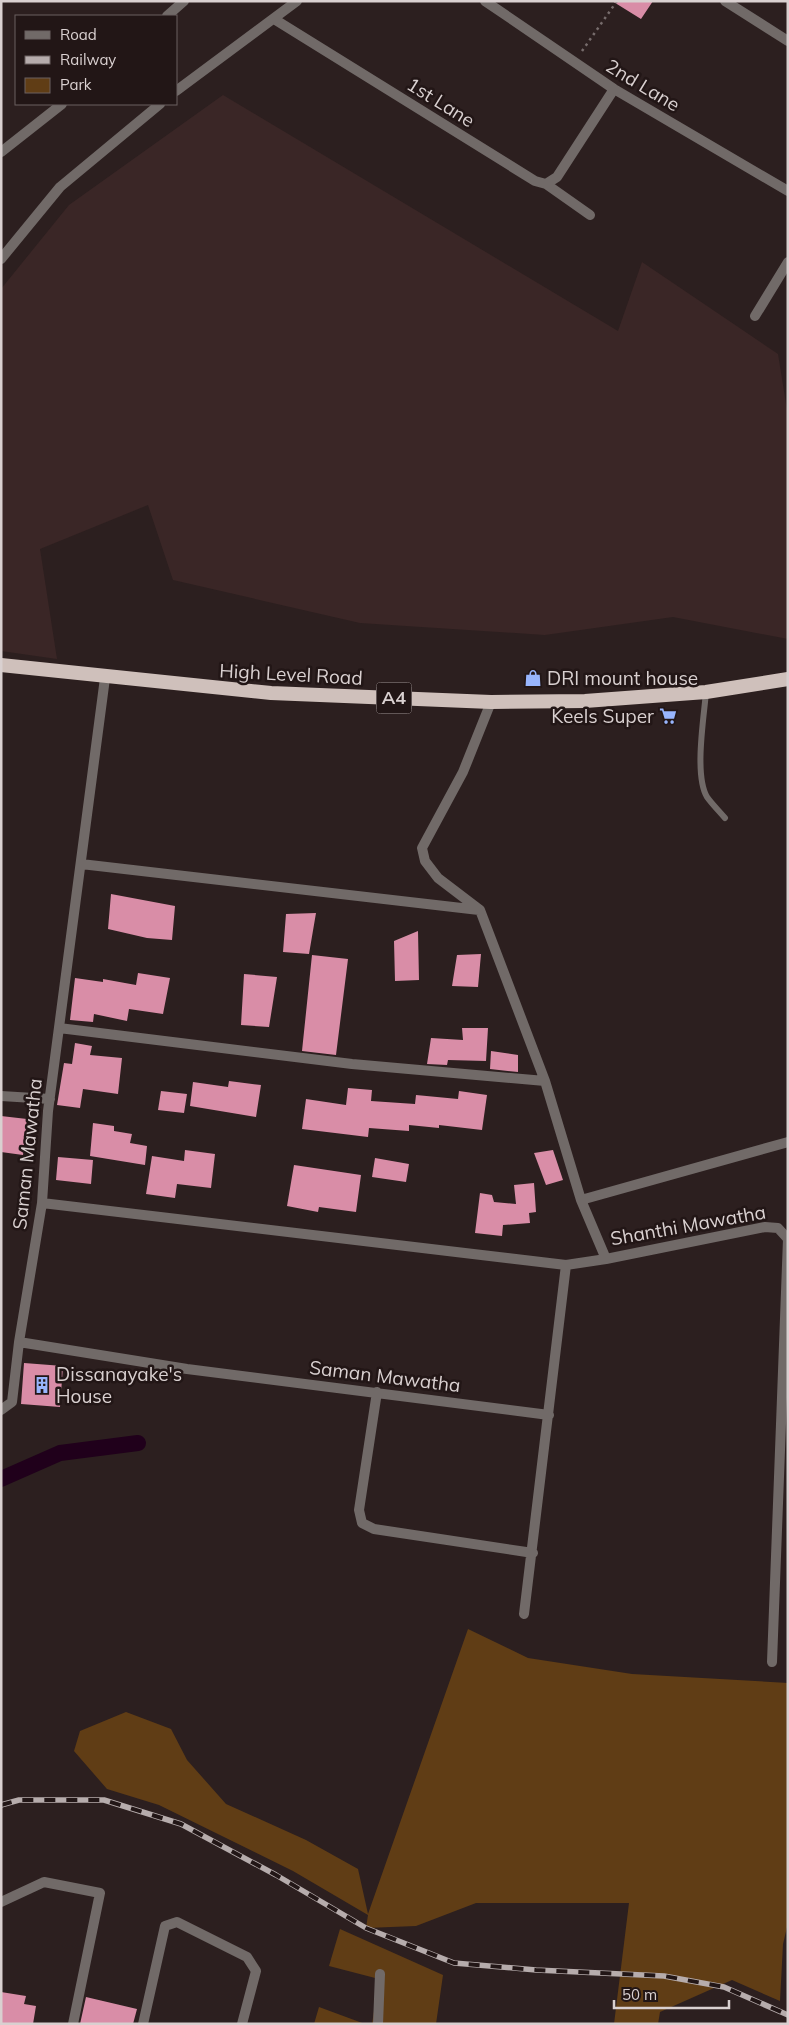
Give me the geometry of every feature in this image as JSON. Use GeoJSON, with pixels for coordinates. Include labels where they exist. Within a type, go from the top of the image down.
{"type":"FeatureCollection","features":[{"type":"Feature","properties":{"kind":"highway","name":"High Level Road"},"geometry":{"type":"LineString","coordinates":[[1,665],[105,678],[271,693],[491,702],[585,701],[706,692],[788,679]]}},
{"type":"Feature","properties":{"kind":"street"},"geometry":{"type":"LineString","coordinates":[[168,15],[184,1]]}},
{"type":"Feature","properties":{"kind":"street"},"geometry":{"type":"LineString","coordinates":[[178,90],[297,1]]}},
{"type":"Feature","properties":{"kind":"street","name":"2nd Lane"},"geometry":{"type":"LineString","coordinates":[[485,1],[614,89],[788,191]]}},
{"type":"Feature","properties":{"kind":"street"},"geometry":{"type":"LineString","coordinates":[[725,1],[788,41]]}},
{"type":"Feature","properties":{"kind":"street","name":"1st Lane"},"geometry":{"type":"LineString","coordinates":[[274,18],[535,182],[546,184],[590,215]]}},
{"type":"Feature","properties":{"kind":"street"},"geometry":{"type":"LineString","coordinates":[[546,184],[557,177],[614,89]]}},
{"type":"Feature","properties":{"kind":"street"},"geometry":{"type":"LineString","coordinates":[[1,152],[61,105]]}},
{"type":"Feature","properties":{"kind":"street"},"geometry":{"type":"LineString","coordinates":[[1,259],[60,187],[159,105]]}},
{"type":"Feature","properties":{"kind":"street"},"geometry":{"type":"LineString","coordinates":[[755,316],[788,262]]}},
{"type":"Feature","properties":{"kind":"street","name":"Saman Mawatha"},"geometry":{"type":"LineString","coordinates":[[105,678],[50,1099],[42,1203],[19,1342],[187,1370],[549,1414]]}},
{"type":"Feature","properties":{"kind":"street"},"geometry":{"type":"LineString","coordinates":[[480,910],[438,878],[425,861],[422,848],[463,772],[491,702]]}},
{"type":"Feature","properties":{"kind":"street"},"geometry":{"type":"LineString","coordinates":[[80,864],[480,910]]}},
{"type":"Feature","properties":{"kind":"street","name":"Shanthi Mawatha"},"geometry":{"type":"LineString","coordinates":[[480,910],[545,1081],[581,1200],[606,1260],[765,1227],[778,1228],[788,1239],[772,1662]]}},
{"type":"Feature","properties":{"kind":"street"},"geometry":{"type":"LineString","coordinates":[[59,1028],[352,1064],[545,1081]]}},
{"type":"Feature","properties":{"kind":"street"},"geometry":{"type":"LineString","coordinates":[[1,1096],[50,1099]]}},
{"type":"Feature","properties":{"kind":"street"},"geometry":{"type":"LineString","coordinates":[[581,1200],[788,1142]]}},
{"type":"Feature","properties":{"kind":"street"},"geometry":{"type":"LineString","coordinates":[[42,1203],[566,1265],[606,1260]]}},
{"type":"Feature","properties":{"kind":"street"},"geometry":{"type":"LineString","coordinates":[[524,1614],[533,1553],[566,1265]]}},
{"type":"Feature","properties":{"kind":"street"},"geometry":{"type":"LineString","coordinates":[[1,1410],[12,1402],[19,1342]]}},
{"type":"Feature","properties":{"kind":"street"},"geometry":{"type":"LineString","coordinates":[[377,1392],[359,1510],[362,1523],[374,1529],[533,1553]]}},
{"type":"Feature","properties":{"kind":"street"},"geometry":{"type":"LineString","coordinates":[[1,1902],[44,1882],[100,1893],[72,2024]]}},
{"type":"Feature","properties":{"kind":"street"},"geometry":{"type":"LineString","coordinates":[[143,2024],[165,1926],[177,1922],[247,1957],[256,1970],[242,2024]]}},
{"type":"Feature","properties":{"kind":"street"},"geometry":{"type":"LineString","coordinates":[[378,2024],[380,1974]]}},
{"type":"Feature","properties":{"kind":"lane"},"geometry":{"type":"LineString","coordinates":[[706,692],[701,772],[706,795],[725,818]]}},
{"type":"Feature","properties":{"kind":"path"},"geometry":{"type":"LineString","coordinates":[[574,63],[617,1]]}},
{"type":"Feature","properties":{"kind":"shaded area"},"geometry":{"type":"Polygon","coordinates":[[[223,95],[618,331],[642,262],[778,354],[788,416],[788,639],[673,617],[545,635],[360,623],[173,580],[148,505],[40,549],[57,659],[1,651],[1,289],[69,205],[223,95]]]}},
{"type":"Feature","properties":{"kind":"green space"},"geometry":{"type":"Polygon","coordinates":[[[468,1629],[528,1658],[632,1674],[788,1683],[788,1923],[783,1944],[780,2001],[732,1980],[660,2012],[658,2024],[614,2024],[629,1903],[476,1903],[416,1926],[366,1928],[368,1915],[293,1871],[159,1805],[107,1789],[74,1751],[80,1731],[126,1712],[171,1729],[187,1760],[226,1804],[306,1840],[358,1869],[368,1914],[468,1629]]]}},
{"type":"Feature","properties":{"kind":"green space"},"geometry":{"type":"Polygon","coordinates":[[[340,1929],[443,1975],[436,2024],[372,2024],[379,1979],[329,1966],[340,1929]]]}},
{"type":"Feature","properties":{"kind":"green space"},"geometry":{"type":"Polygon","coordinates":[[[319,2007],[365,2024],[314,2024],[319,2007]]]}},
{"type":"Feature","properties":{"kind":"building"},"geometry":{"type":"Polygon","coordinates":[[[612,1],[653,1],[641,19],[612,1]]]}},
{"type":"Feature","properties":{"kind":"building"},"geometry":{"type":"Polygon","coordinates":[[[111,894],[175,906],[172,940],[147,938],[108,929],[111,894]]]}},
{"type":"Feature","properties":{"kind":"building"},"geometry":{"type":"Polygon","coordinates":[[[316,913],[309,954],[283,952],[286,914],[316,913]]]}},
{"type":"Feature","properties":{"kind":"building"},"geometry":{"type":"Polygon","coordinates":[[[418,931],[419,980],[395,981],[394,941],[418,931]]]}},
{"type":"Feature","properties":{"kind":"building"},"geometry":{"type":"Polygon","coordinates":[[[481,954],[478,987],[452,986],[457,955],[481,954]]]}},
{"type":"Feature","properties":{"kind":"building"},"geometry":{"type":"Polygon","coordinates":[[[312,955],[348,959],[336,1055],[302,1051],[312,955]]]}},
{"type":"Feature","properties":{"kind":"building"},"geometry":{"type":"Polygon","coordinates":[[[138,973],[170,978],[163,1014],[129,1009],[127,1021],[94,1014],[93,1022],[70,1020],[75,978],[103,982],[103,979],[136,985],[138,973]]]}},
{"type":"Feature","properties":{"kind":"building"},"geometry":{"type":"Polygon","coordinates":[[[244,974],[277,977],[269,1027],[241,1025],[244,974]]]}},
{"type":"Feature","properties":{"kind":"building"},"geometry":{"type":"Polygon","coordinates":[[[462,1028],[488,1028],[486,1061],[448,1060],[447,1065],[427,1064],[431,1038],[463,1040],[462,1028]]]}},
{"type":"Feature","properties":{"kind":"building"},"geometry":{"type":"Polygon","coordinates":[[[75,1043],[92,1046],[90,1055],[122,1058],[118,1094],[83,1089],[80,1108],[57,1105],[64,1063],[72,1064],[75,1043]]]}},
{"type":"Feature","properties":{"kind":"building"},"geometry":{"type":"Polygon","coordinates":[[[491,1051],[518,1055],[518,1072],[490,1069],[491,1051]]]}},
{"type":"Feature","properties":{"kind":"building"},"geometry":{"type":"Polygon","coordinates":[[[229,1081],[261,1085],[256,1117],[190,1106],[193,1082],[228,1087],[229,1081]]]}},
{"type":"Feature","properties":{"kind":"building"},"geometry":{"type":"Polygon","coordinates":[[[348,1088],[372,1090],[371,1101],[415,1104],[416,1095],[458,1099],[459,1091],[487,1095],[482,1130],[439,1125],[439,1128],[409,1125],[409,1131],[369,1128],[368,1137],[302,1129],[306,1099],[346,1105],[348,1088]]]}},
{"type":"Feature","properties":{"kind":"building"},"geometry":{"type":"Polygon","coordinates":[[[161,1091],[187,1094],[184,1113],[158,1110],[161,1091]]]}},
{"type":"Feature","properties":{"kind":"building"},"geometry":{"type":"Polygon","coordinates":[[[1,1116],[27,1119],[23,1155],[1,1152],[1,1116]]]}},
{"type":"Feature","properties":{"kind":"building"},"geometry":{"type":"Polygon","coordinates":[[[93,1123],[114,1126],[114,1131],[132,1134],[130,1143],[147,1146],[145,1165],[90,1156],[93,1123]]]}},
{"type":"Feature","properties":{"kind":"building"},"geometry":{"type":"Polygon","coordinates":[[[185,1150],[215,1154],[211,1188],[177,1184],[175,1198],[146,1194],[152,1156],[184,1161],[185,1150]]]}},
{"type":"Feature","properties":{"kind":"building"},"geometry":{"type":"Polygon","coordinates":[[[553,1150],[563,1180],[546,1185],[534,1153],[553,1150]]]}},
{"type":"Feature","properties":{"kind":"building"},"geometry":{"type":"Polygon","coordinates":[[[58,1157],[93,1160],[91,1184],[56,1180],[58,1157]]]}},
{"type":"Feature","properties":{"kind":"building"},"geometry":{"type":"Polygon","coordinates":[[[375,1158],[409,1164],[406,1182],[372,1177],[375,1158]]]}},
{"type":"Feature","properties":{"kind":"building"},"geometry":{"type":"Polygon","coordinates":[[[294,1165],[361,1175],[356,1212],[319,1207],[318,1212],[287,1206],[294,1165]]]}},
{"type":"Feature","properties":{"kind":"building"},"geometry":{"type":"Polygon","coordinates":[[[534,1183],[536,1212],[529,1213],[530,1223],[503,1225],[502,1236],[475,1233],[480,1193],[492,1195],[494,1202],[516,1204],[514,1185],[534,1183]]]}},
{"type":"Feature","properties":{"kind":"building","name":"Dissanayake's House"},"geometry":{"type":"Polygon","coordinates":[[[24,1363],[63,1366],[60,1407],[21,1404],[24,1363]]]}},
{"type":"Feature","properties":{"kind":"building"},"geometry":{"type":"Polygon","coordinates":[[[1,1992],[26,1996],[24,2004],[36,2006],[33,2024],[1,2024],[1,1992]]]}},
{"type":"Feature","properties":{"kind":"building"},"geometry":{"type":"Polygon","coordinates":[[[86,1997],[137,2009],[133,2024],[80,2024],[86,1997]]]}},
{"type":"Feature","properties":{"kind":"waterway"},"geometry":{"type":"LineString","coordinates":[[1,1479],[60,1453],[138,1443]]}},
{"type":"Feature","properties":{"kind":"railway"},"geometry":{"type":"LineString","coordinates":[[1,1805],[19,1800],[104,1800],[181,1824],[276,1875],[366,1928],[454,1963],[536,1970],[664,1976],[724,1987],[788,2015]]}},
{"type":"Feature","properties":{"kind":"place","name":"DRI mount house"},"geometry":{"type":"Point","coordinates":[533,678]}},
{"type":"Feature","properties":{"kind":"place","name":"Keels Super"},"geometry":{"type":"Point","coordinates":[668,716]}},
{"type":"Feature","properties":{"kind":"place","name":"Dissanayake's House"},"geometry":{"type":"Point","coordinates":[42,1385]}}]}
